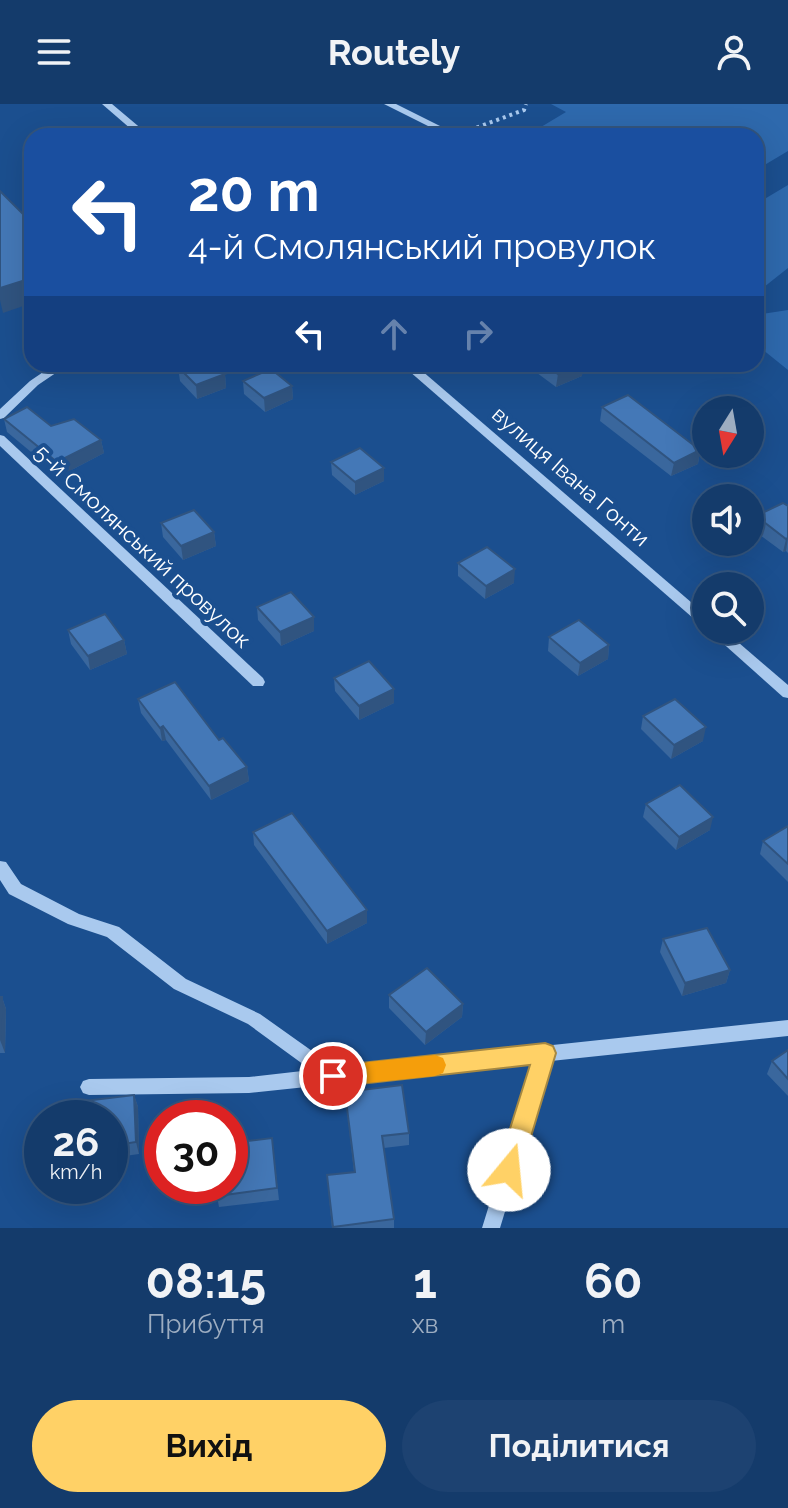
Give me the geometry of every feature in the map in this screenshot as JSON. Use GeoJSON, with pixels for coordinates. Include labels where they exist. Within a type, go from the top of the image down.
{"type":"FeatureCollection","features":[{"type":"Feature","properties":{"kind":"street"},"geometry":{"type":"LineString","coordinates":[[107,104],[136,128]]}},
{"type":"Feature","properties":{"kind":"street"},"geometry":{"type":"LineString","coordinates":[[389,104],[438,128]]}},
{"type":"Feature","properties":{"kind":"street"},"geometry":{"type":"LineString","coordinates":[[0,415],[34,383],[51,372]]}},
{"type":"Feature","properties":{"kind":"street","name":"вулиця Івана Гонти"},"geometry":{"type":"LineString","coordinates":[[416,372],[692,610]]}},
{"type":"Feature","properties":{"kind":"street","name":"5-й Смолянський провулок"},"geometry":{"type":"LineString","coordinates":[[0,439],[258,682]]}},
{"type":"Feature","properties":{"kind":"street"},"geometry":{"type":"LineString","coordinates":[[731,644],[788,693]]}},
{"type":"Feature","properties":{"kind":"street"},"geometry":{"type":"LineString","coordinates":[[0,867],[15,889],[74,919],[113,932],[180,984],[254,1019],[333,1076]]}},
{"type":"Feature","properties":{"kind":"street"},"geometry":{"type":"LineString","coordinates":[[89,1087],[249,1085],[788,1028]]}},
{"type":"Feature","properties":{"kind":"street"},"geometry":{"type":"LineString","coordinates":[[491,1228],[545,1053]]}},
{"type":"Feature","properties":{"kind":"path"},"geometry":{"type":"LineString","coordinates":[[478,128],[508,118],[524,110],[526,104]]}},
{"type":"Feature","properties":{"kind":"shaded area"},"geometry":{"type":"Polygon","coordinates":[[[551,104],[788,104],[788,151],[764,165],[764,128],[539,128],[566,112],[551,104]]]}},
{"type":"Feature","properties":{"kind":"shaded area"},"geometry":{"type":"Polygon","coordinates":[[[788,185],[788,268],[764,287],[764,199],[788,185]]]}},
{"type":"Feature","properties":{"kind":"shaded area"},"geometry":{"type":"Polygon","coordinates":[[[788,310],[788,370],[764,350],[764,314],[788,310]]]}},
{"type":"Feature","properties":{"kind":"building"},"geometry":{"type":"Polygon","coordinates":[[[0,191],[24,215],[24,280],[0,288],[0,191]]]}},
{"type":"Feature","properties":{"kind":"building"},"geometry":{"type":"Polygon","coordinates":[[[183,372],[225,374],[196,385],[183,372]]]}},
{"type":"Feature","properties":{"kind":"building"},"geometry":{"type":"Polygon","coordinates":[[[264,372],[275,372],[292,386],[264,398],[243,381],[264,372]]]}},
{"type":"Feature","properties":{"kind":"building"},"geometry":{"type":"Polygon","coordinates":[[[628,395],[692,444],[692,454],[674,463],[602,407],[628,395]]]}},
{"type":"Feature","properties":{"kind":"building"},"geometry":{"type":"Polygon","coordinates":[[[27,407],[51,426],[74,419],[101,440],[57,462],[4,419],[27,407]]]}},
{"type":"Feature","properties":{"kind":"building"},"geometry":{"type":"Polygon","coordinates":[[[360,448],[384,468],[355,482],[331,462],[360,448]]]}},
{"type":"Feature","properties":{"kind":"building"},"geometry":{"type":"Polygon","coordinates":[[[783,503],[788,506],[788,538],[764,522],[764,512],[783,503]]]}},
{"type":"Feature","properties":{"kind":"building"},"geometry":{"type":"Polygon","coordinates":[[[194,510],[214,532],[181,546],[161,523],[194,510]]]}},
{"type":"Feature","properties":{"kind":"building"},"geometry":{"type":"Polygon","coordinates":[[[487,547],[515,569],[486,586],[458,563],[487,547]]]}},
{"type":"Feature","properties":{"kind":"building"},"geometry":{"type":"Polygon","coordinates":[[[291,592],[314,617],[280,632],[257,607],[291,592]]]}},
{"type":"Feature","properties":{"kind":"building"},"geometry":{"type":"Polygon","coordinates":[[[105,614],[124,640],[88,656],[68,630],[105,614]]]}},
{"type":"Feature","properties":{"kind":"building"},"geometry":{"type":"Polygon","coordinates":[[[579,620],[609,645],[580,663],[549,637],[579,620]]]}},
{"type":"Feature","properties":{"kind":"building"},"geometry":{"type":"Polygon","coordinates":[[[369,661],[394,689],[359,706],[334,678],[369,661]]]}},
{"type":"Feature","properties":{"kind":"building"},"geometry":{"type":"Polygon","coordinates":[[[175,682],[219,740],[223,738],[247,767],[209,786],[138,699],[175,682]]]}},
{"type":"Feature","properties":{"kind":"building"},"geometry":{"type":"Polygon","coordinates":[[[675,699],[706,727],[674,745],[643,716],[675,699]]]}},
{"type":"Feature","properties":{"kind":"building"},"geometry":{"type":"Polygon","coordinates":[[[680,785],[713,817],[679,837],[646,804],[680,785]]]}},
{"type":"Feature","properties":{"kind":"building"},"geometry":{"type":"Polygon","coordinates":[[[292,813],[367,910],[327,931],[253,832],[292,813]]]}},
{"type":"Feature","properties":{"kind":"building"},"geometry":{"type":"Polygon","coordinates":[[[788,826],[788,864],[763,841],[788,826]]]}},
{"type":"Feature","properties":{"kind":"building"},"geometry":{"type":"Polygon","coordinates":[[[707,928],[730,970],[685,983],[663,939],[707,928]]]}},
{"type":"Feature","properties":{"kind":"building"},"geometry":{"type":"Polygon","coordinates":[[[427,968],[463,1004],[426,1032],[389,995],[427,968]]]}},
{"type":"Feature","properties":{"kind":"building"},"geometry":{"type":"Polygon","coordinates":[[[0,997],[2,997],[0,1040],[0,997]]]}},
{"type":"Feature","properties":{"kind":"building"},"geometry":{"type":"Polygon","coordinates":[[[788,1050],[788,1079],[772,1061],[788,1050]]]}},
{"type":"Feature","properties":{"kind":"building"},"geometry":{"type":"Polygon","coordinates":[[[402,1085],[409,1133],[382,1136],[394,1219],[333,1227],[327,1175],[355,1172],[345,1092],[402,1085]]]}},
{"type":"Feature","properties":{"kind":"building"},"geometry":{"type":"Polygon","coordinates":[[[134,1095],[136,1142],[128,1143],[128,1100],[93,1100],[134,1095]]]}},
{"type":"Feature","properties":{"kind":"building"},"geometry":{"type":"Polygon","coordinates":[[[272,1138],[277,1188],[248,1192],[248,1141],[272,1138]]]}},
{"type":"Feature","properties":{"kind":"slow traffic"},"geometry":{"type":"LineString","coordinates":[[368,1072],[435,1065]]}},
{"type":"Feature","properties":{"kind":"route"},"geometry":{"type":"LineString","coordinates":[[333,1076],[545,1053],[509,1170]]}}]}
